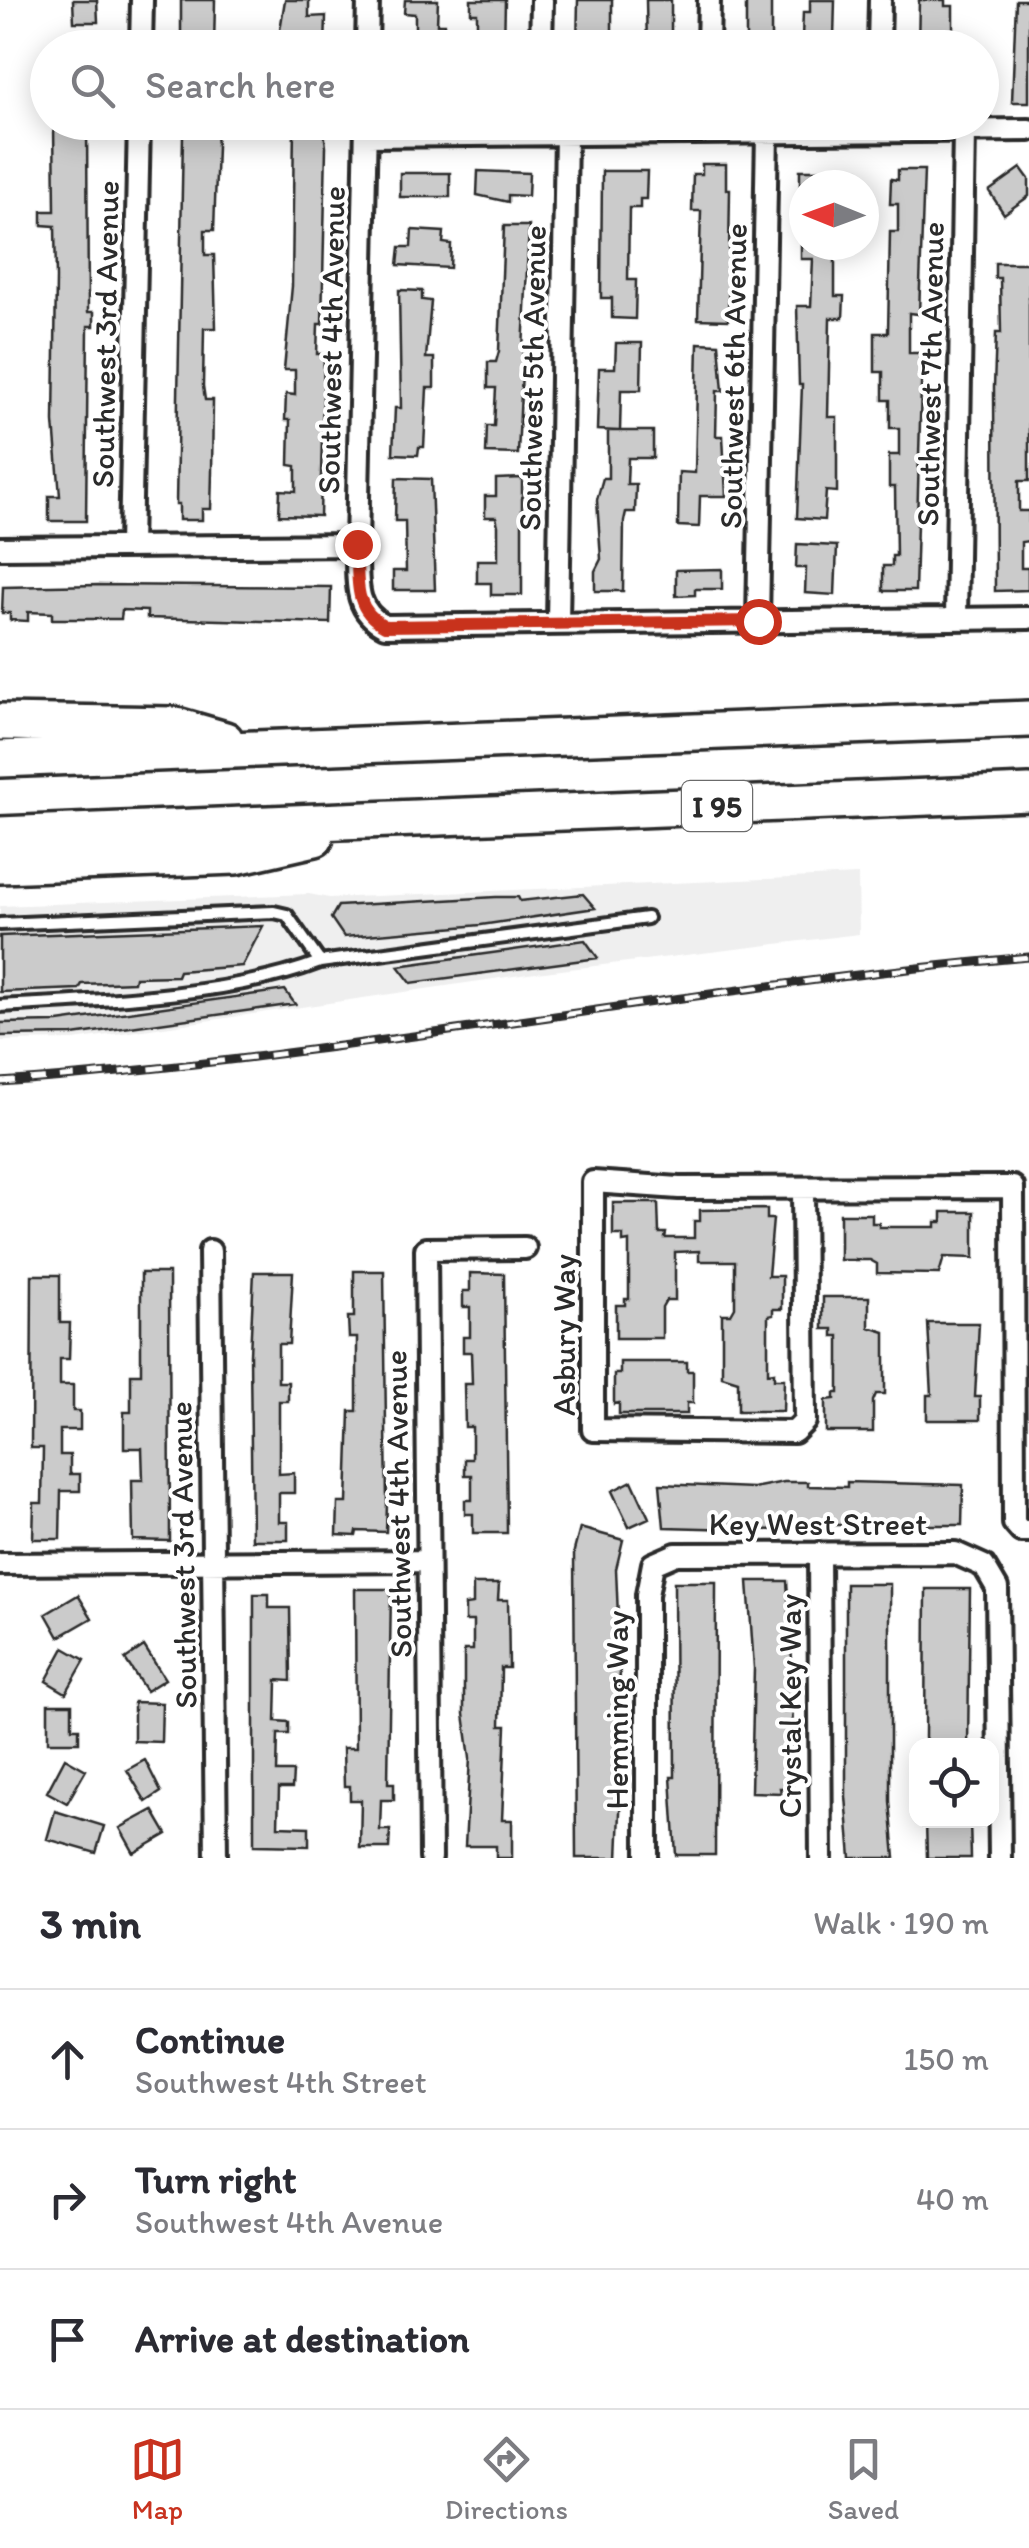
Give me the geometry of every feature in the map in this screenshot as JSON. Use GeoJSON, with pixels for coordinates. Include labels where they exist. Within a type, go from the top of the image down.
{"type":"FeatureCollection","features":[{"type":"Feature","properties":{"kind":"highway","name":"I 95"},"geometry":{"type":"LineString","coordinates":[[0,759],[1029,719]]}},
{"type":"Feature","properties":{"kind":"highway"},"geometry":{"type":"LineString","coordinates":[[0,722],[174,725],[254,749]]}},
{"type":"Feature","properties":{"kind":"highway","name":"I 95"},"geometry":{"type":"LineString","coordinates":[[0,834],[1029,794]]}},
{"type":"Feature","properties":{"kind":"highway"},"geometry":{"type":"LineString","coordinates":[[0,865],[236,856],[404,818]]}},
{"type":"Feature","properties":{"kind":"street"},"geometry":{"type":"LineString","coordinates":[[141,30],[142,0]]}},
{"type":"Feature","properties":{"kind":"street"},"geometry":{"type":"LineString","coordinates":[[367,30],[368,0]]}},
{"type":"Feature","properties":{"kind":"street"},"geometry":{"type":"LineString","coordinates":[[541,30],[542,0]]}},
{"type":"Feature","properties":{"kind":"street"},"geometry":{"type":"LineString","coordinates":[[708,30],[709,0]]}},
{"type":"Feature","properties":{"kind":"street"},"geometry":{"type":"LineString","coordinates":[[879,30],[880,0]]}},
{"type":"Feature","properties":{"kind":"street"},"geometry":{"type":"LineString","coordinates":[[999,130],[1029,130]]}},
{"type":"Feature","properties":{"kind":"street","name":"Southwest 3rd Avenue"},"geometry":{"type":"LineString","coordinates":[[130,546],[139,140]]}},
{"type":"Feature","properties":{"kind":"street","name":"Southwest 4th Avenue"},"geometry":{"type":"LineString","coordinates":[[366,140],[359,598],[368,618],[385,626],[558,623]]}},
{"type":"Feature","properties":{"kind":"street","name":"Southwest 5th Avenue"},"geometry":{"type":"LineString","coordinates":[[558,623],[566,140]]}},
{"type":"Feature","properties":{"kind":"street","name":"Southwest 6th Avenue"},"geometry":{"type":"LineString","coordinates":[[758,621],[767,140]]}},
{"type":"Feature","properties":{"kind":"street","name":"Southwest 7th Avenue"},"geometry":{"type":"LineString","coordinates":[[956,619],[964,140]]}},
{"type":"Feature","properties":{"kind":"street"},"geometry":{"type":"LineString","coordinates":[[0,548],[357,544]]}},
{"type":"Feature","properties":{"kind":"street"},"geometry":{"type":"LineString","coordinates":[[558,623],[1029,618]]}},
{"type":"Feature","properties":{"kind":"street","name":"Asbury Way"},"geometry":{"type":"LineString","coordinates":[[803,1189],[805,1421],[794,1432],[593,1430],[593,1182],[679,1188],[1021,1187],[1014,1523],[1021,1531],[1029,1531]]}},
{"type":"Feature","properties":{"kind":"street","name":"Southwest 4th Avenue"},"geometry":{"type":"LineString","coordinates":[[431,1858],[426,1248],[526,1248]]}},
{"type":"Feature","properties":{"kind":"street","name":"Southwest 3rd Avenue"},"geometry":{"type":"LineString","coordinates":[[210,1251],[216,1858]]}},
{"type":"Feature","properties":{"kind":"street","name":"Crystal Key Way"},"geometry":{"type":"LineString","coordinates":[[818,1553],[821,1858]]}},
{"type":"Feature","properties":{"kind":"street","name":"Key West Street"},"geometry":{"type":"LineString","coordinates":[[653,1564],[676,1554],[955,1553],[984,1566],[997,1588],[1000,1858]]}},
{"type":"Feature","properties":{"kind":"street"},"geometry":{"type":"LineString","coordinates":[[0,1564],[428,1561]]}},
{"type":"Feature","properties":{"kind":"street","name":"Hemming Way"},"geometry":{"type":"LineString","coordinates":[[646,1858],[646,1595],[653,1564]]}},
{"type":"Feature","properties":{"kind":"lane"},"geometry":{"type":"LineString","coordinates":[[0,924],[274,912],[287,915],[320,962]]}},
{"type":"Feature","properties":{"kind":"lane"},"geometry":{"type":"LineString","coordinates":[[0,1006],[106,1001],[289,974],[320,962],[647,918]]}},
{"type":"Feature","properties":{"kind":"shaded area"},"geometry":{"type":"Polygon","coordinates":[[[858,875],[859,934],[528,974],[74,1040],[0,1041],[0,906],[309,894],[329,898],[858,875]]]}},
{"type":"Feature","properties":{"kind":"building"},"geometry":{"type":"Polygon","coordinates":[[[73,0],[97,0],[98,22],[74,22],[73,0]]]}},
{"type":"Feature","properties":{"kind":"building"},"geometry":{"type":"Polygon","coordinates":[[[181,0],[215,0],[214,30],[181,30],[181,0]]]}},
{"type":"Feature","properties":{"kind":"building"},"geometry":{"type":"Polygon","coordinates":[[[285,0],[309,0],[309,17],[326,16],[326,30],[280,30],[285,0]]]}},
{"type":"Feature","properties":{"kind":"building"},"geometry":{"type":"Polygon","coordinates":[[[405,0],[438,0],[437,24],[444,24],[444,30],[415,30],[415,14],[404,13],[405,0]]]}},
{"type":"Feature","properties":{"kind":"building"},"geometry":{"type":"Polygon","coordinates":[[[471,0],[505,0],[504,30],[477,30],[477,13],[471,13],[471,0]]]}},
{"type":"Feature","properties":{"kind":"building"},"geometry":{"type":"Polygon","coordinates":[[[578,0],[612,0],[612,30],[577,30],[578,0]]]}},
{"type":"Feature","properties":{"kind":"building"},"geometry":{"type":"Polygon","coordinates":[[[646,0],[671,0],[671,30],[647,30],[646,0]]]}},
{"type":"Feature","properties":{"kind":"building"},"geometry":{"type":"Polygon","coordinates":[[[746,0],[771,0],[771,30],[746,30],[746,0]]]}},
{"type":"Feature","properties":{"kind":"building"},"geometry":{"type":"Polygon","coordinates":[[[810,0],[835,0],[834,30],[802,30],[803,12],[810,12],[810,0]]]}},
{"type":"Feature","properties":{"kind":"building"},"geometry":{"type":"Polygon","coordinates":[[[919,0],[945,0],[945,6],[953,6],[953,30],[918,30],[919,0]]]}},
{"type":"Feature","properties":{"kind":"building"},"geometry":{"type":"Polygon","coordinates":[[[1016,0],[1029,0],[1029,102],[1012,102],[1016,0]]]}},
{"type":"Feature","properties":{"kind":"building"},"geometry":{"type":"Polygon","coordinates":[[[54,140],[87,140],[88,312],[94,312],[94,326],[88,326],[86,521],[49,521],[49,496],[60,496],[54,422],[55,226],[42,225],[42,211],[55,211],[54,140]]]}},
{"type":"Feature","properties":{"kind":"building"},"geometry":{"type":"Polygon","coordinates":[[[183,140],[216,140],[214,230],[205,230],[205,255],[214,255],[216,328],[204,328],[203,386],[205,400],[213,400],[211,509],[202,509],[202,520],[179,520],[176,504],[183,140]]]}},
{"type":"Feature","properties":{"kind":"building"},"geometry":{"type":"Polygon","coordinates":[[[294,140],[325,140],[322,324],[318,324],[317,354],[324,354],[320,516],[279,515],[280,490],[296,491],[296,466],[289,465],[290,420],[285,420],[286,394],[295,395],[295,370],[284,370],[292,286],[294,140]]]}},
{"type":"Feature","properties":{"kind":"building"},"geometry":{"type":"Polygon","coordinates":[[[702,164],[726,164],[726,189],[730,189],[728,320],[698,319],[701,211],[692,211],[693,174],[702,174],[702,164]]]}},
{"type":"Feature","properties":{"kind":"building"},"geometry":{"type":"Polygon","coordinates":[[[1021,168],[1029,179],[1029,196],[1004,214],[989,191],[1021,168]]]}},
{"type":"Feature","properties":{"kind":"building"},"geometry":{"type":"Polygon","coordinates":[[[898,170],[924,170],[919,314],[909,313],[909,353],[922,353],[915,591],[883,591],[883,566],[892,566],[892,556],[896,556],[895,487],[889,487],[889,455],[899,455],[899,428],[890,428],[890,400],[883,400],[883,372],[875,372],[875,333],[888,333],[890,232],[898,232],[898,204],[890,204],[891,179],[898,180],[898,170]]]}},
{"type":"Feature","properties":{"kind":"building"},"geometry":{"type":"Polygon","coordinates":[[[478,171],[529,173],[528,196],[508,195],[508,202],[477,195],[478,171]]]}},
{"type":"Feature","properties":{"kind":"building"},"geometry":{"type":"Polygon","coordinates":[[[602,171],[647,171],[646,199],[640,199],[640,208],[629,208],[628,280],[636,280],[635,319],[612,318],[612,298],[601,298],[602,171]]]}},
{"type":"Feature","properties":{"kind":"building"},"geometry":{"type":"Polygon","coordinates":[[[400,173],[450,173],[450,197],[400,197],[400,173]]]}},
{"type":"Feature","properties":{"kind":"building"},"geometry":{"type":"Polygon","coordinates":[[[504,226],[529,226],[518,454],[486,453],[487,426],[494,426],[496,388],[488,388],[488,362],[496,362],[499,351],[504,226]]]}},
{"type":"Feature","properties":{"kind":"building"},"geometry":{"type":"Polygon","coordinates":[[[412,230],[444,232],[443,243],[451,244],[450,268],[398,265],[400,247],[411,247],[412,230]]]}},
{"type":"Feature","properties":{"kind":"building"},"geometry":{"type":"Polygon","coordinates":[[[813,260],[835,260],[835,296],[844,296],[843,318],[830,318],[828,417],[837,417],[837,492],[826,491],[824,520],[797,518],[802,385],[797,306],[811,306],[813,260]]]}},
{"type":"Feature","properties":{"kind":"building"},"geometry":{"type":"Polygon","coordinates":[[[995,263],[1029,263],[1029,481],[1019,481],[1019,511],[1029,511],[1029,541],[1021,542],[1021,568],[1028,568],[1028,590],[995,591],[994,387],[996,333],[1001,333],[1000,278],[995,278],[995,263]]]}},
{"type":"Feature","properties":{"kind":"building"},"geometry":{"type":"Polygon","coordinates":[[[399,290],[422,291],[422,300],[431,301],[426,358],[434,358],[434,388],[427,388],[424,447],[419,447],[418,455],[393,454],[395,408],[401,408],[399,290]]]}},
{"type":"Feature","properties":{"kind":"building"},"geometry":{"type":"Polygon","coordinates":[[[616,343],[642,343],[641,390],[621,390],[620,431],[653,431],[653,458],[628,458],[627,484],[636,484],[635,512],[626,512],[624,521],[623,591],[595,591],[595,571],[601,559],[597,500],[603,478],[608,478],[608,431],[619,431],[597,430],[599,368],[615,368],[616,343]]]}},
{"type":"Feature","properties":{"kind":"building"},"geometry":{"type":"Polygon","coordinates":[[[698,343],[719,344],[723,391],[717,391],[716,436],[723,436],[726,496],[700,496],[699,527],[678,526],[679,472],[695,473],[698,343]]]}},
{"type":"Feature","properties":{"kind":"building"},"geometry":{"type":"Polygon","coordinates":[[[396,478],[431,479],[435,590],[393,590],[393,571],[406,571],[405,521],[395,521],[396,478]]]}},
{"type":"Feature","properties":{"kind":"building"},"geometry":{"type":"Polygon","coordinates":[[[522,478],[522,595],[491,595],[491,583],[477,583],[477,560],[498,560],[498,526],[496,517],[485,517],[485,496],[496,496],[496,479],[522,478]]]}},
{"type":"Feature","properties":{"kind":"building"},"geometry":{"type":"Polygon","coordinates":[[[797,544],[837,546],[835,595],[805,593],[806,568],[796,568],[797,544]]]}},
{"type":"Feature","properties":{"kind":"building"},"geometry":{"type":"Polygon","coordinates":[[[722,569],[722,589],[695,589],[695,595],[676,596],[676,570],[722,569]]]}},
{"type":"Feature","properties":{"kind":"building"},"geometry":{"type":"Polygon","coordinates":[[[3,587],[331,587],[330,623],[147,618],[147,611],[122,610],[121,619],[52,619],[52,613],[28,612],[28,621],[10,620],[10,613],[2,613],[3,587]]]}},
{"type":"Feature","properties":{"kind":"building"},"geometry":{"type":"Polygon","coordinates":[[[583,894],[595,908],[481,925],[344,937],[331,918],[338,906],[496,897],[518,897],[520,901],[583,894]]]}},
{"type":"Feature","properties":{"kind":"building"},"geometry":{"type":"Polygon","coordinates":[[[263,926],[242,966],[179,971],[177,976],[135,977],[134,982],[82,984],[79,989],[0,992],[0,936],[263,926]]]}},
{"type":"Feature","properties":{"kind":"building"},"geometry":{"type":"Polygon","coordinates":[[[585,940],[598,958],[411,983],[398,966],[585,940]]]}},
{"type":"Feature","properties":{"kind":"building"},"geometry":{"type":"Polygon","coordinates":[[[285,990],[295,1004],[73,1035],[0,1036],[0,1023],[58,1022],[285,990]]]}},
{"type":"Feature","properties":{"kind":"building"},"geometry":{"type":"Polygon","coordinates":[[[613,1203],[658,1203],[659,1233],[666,1233],[665,1238],[694,1238],[694,1221],[700,1221],[700,1210],[767,1209],[767,1219],[773,1219],[768,1276],[782,1276],[782,1309],[773,1309],[773,1315],[768,1316],[768,1373],[774,1372],[774,1379],[784,1379],[783,1411],[738,1411],[738,1381],[722,1376],[722,1314],[731,1314],[735,1307],[735,1261],[699,1261],[699,1251],[675,1252],[675,1300],[666,1300],[662,1307],[662,1338],[616,1338],[616,1305],[625,1305],[625,1299],[629,1299],[629,1241],[623,1242],[623,1235],[613,1235],[613,1203]]]}},
{"type":"Feature","properties":{"kind":"building"},"geometry":{"type":"Polygon","coordinates":[[[942,1212],[974,1212],[974,1258],[944,1257],[939,1274],[877,1273],[877,1264],[870,1260],[840,1260],[840,1214],[872,1214],[872,1223],[879,1223],[879,1227],[936,1227],[936,1222],[942,1222],[942,1212]]]}},
{"type":"Feature","properties":{"kind":"building"},"geometry":{"type":"Polygon","coordinates":[[[354,1271],[384,1271],[387,1504],[386,1532],[357,1531],[356,1536],[337,1535],[338,1503],[347,1503],[350,1411],[357,1411],[357,1338],[349,1338],[348,1317],[354,1317],[354,1271]]]}},
{"type":"Feature","properties":{"kind":"building"},"geometry":{"type":"Polygon","coordinates":[[[254,1272],[293,1272],[289,1344],[278,1344],[278,1382],[288,1382],[288,1401],[279,1401],[279,1474],[294,1473],[294,1493],[279,1493],[279,1522],[288,1522],[288,1540],[252,1540],[250,1354],[254,1272]]]}},
{"type":"Feature","properties":{"kind":"building"},"geometry":{"type":"Polygon","coordinates":[[[141,1273],[169,1273],[170,1541],[133,1540],[132,1480],[143,1480],[142,1448],[124,1448],[124,1412],[131,1412],[131,1374],[141,1374],[141,1273]]]}},
{"type":"Feature","properties":{"kind":"building"},"geometry":{"type":"Polygon","coordinates":[[[470,1273],[504,1274],[507,1533],[473,1533],[473,1514],[465,1514],[465,1500],[472,1500],[472,1475],[465,1475],[465,1459],[472,1459],[472,1427],[465,1427],[464,1384],[472,1384],[471,1352],[463,1352],[463,1337],[470,1337],[470,1307],[463,1307],[463,1291],[470,1291],[470,1273]]]}},
{"type":"Feature","properties":{"kind":"building"},"geometry":{"type":"Polygon","coordinates":[[[32,1275],[60,1275],[60,1323],[70,1323],[69,1359],[60,1359],[60,1385],[73,1385],[73,1411],[80,1411],[80,1430],[60,1430],[60,1455],[70,1455],[70,1474],[80,1474],[80,1491],[61,1491],[60,1539],[33,1539],[34,1503],[42,1503],[43,1448],[31,1448],[32,1275]]]}},
{"type":"Feature","properties":{"kind":"building"},"geometry":{"type":"Polygon","coordinates":[[[823,1297],[869,1297],[869,1327],[885,1332],[885,1394],[876,1394],[873,1401],[873,1432],[826,1432],[826,1400],[835,1399],[835,1393],[839,1393],[839,1336],[833,1336],[833,1329],[823,1329],[823,1297]]]}},
{"type":"Feature","properties":{"kind":"building"},"geometry":{"type":"Polygon","coordinates":[[[928,1323],[979,1323],[975,1397],[980,1397],[980,1420],[927,1420],[927,1395],[932,1395],[928,1323]]]}},
{"type":"Feature","properties":{"kind":"building"},"geometry":{"type":"Polygon","coordinates":[[[620,1362],[687,1362],[687,1371],[693,1371],[693,1403],[687,1403],[687,1414],[619,1414],[619,1403],[614,1404],[614,1374],[620,1374],[620,1362]]]}},
{"type":"Feature","properties":{"kind":"building"},"geometry":{"type":"Polygon","coordinates":[[[632,1481],[649,1518],[629,1527],[612,1491],[632,1481]]]}},
{"type":"Feature","properties":{"kind":"building"},"geometry":{"type":"Polygon","coordinates":[[[784,1482],[847,1487],[847,1482],[963,1485],[962,1525],[778,1525],[778,1530],[664,1527],[660,1484],[753,1488],[784,1482]]]}},
{"type":"Feature","properties":{"kind":"building"},"geometry":{"type":"Polygon","coordinates":[[[580,1528],[623,1540],[616,1569],[620,1664],[618,1766],[622,1766],[618,1858],[576,1858],[574,1551],[580,1528]]]}},
{"type":"Feature","properties":{"kind":"building"},"geometry":{"type":"Polygon","coordinates":[[[748,1581],[787,1581],[793,1676],[792,1788],[780,1788],[781,1793],[751,1792],[754,1668],[748,1581]]]}},
{"type":"Feature","properties":{"kind":"building"},"geometry":{"type":"Polygon","coordinates":[[[674,1582],[716,1582],[715,1855],[676,1855],[671,1777],[675,1777],[674,1582]]]}},
{"type":"Feature","properties":{"kind":"building"},"geometry":{"type":"Polygon","coordinates":[[[473,1584],[499,1584],[498,1600],[508,1600],[509,1668],[501,1668],[500,1726],[506,1726],[502,1820],[512,1820],[512,1858],[496,1858],[496,1846],[465,1846],[470,1758],[464,1714],[464,1650],[473,1650],[473,1621],[465,1621],[465,1605],[473,1604],[473,1584]]]}},
{"type":"Feature","properties":{"kind":"building"},"geometry":{"type":"Polygon","coordinates":[[[846,1584],[890,1584],[890,1801],[895,1858],[851,1858],[846,1796],[846,1584]]]}},
{"type":"Feature","properties":{"kind":"building"},"geometry":{"type":"Polygon","coordinates":[[[355,1589],[391,1589],[388,1783],[394,1783],[394,1800],[381,1800],[380,1830],[390,1830],[389,1848],[360,1848],[361,1800],[350,1800],[350,1786],[344,1786],[343,1748],[356,1748],[355,1589]]]}},
{"type":"Feature","properties":{"kind":"building"},"geometry":{"type":"Polygon","coordinates":[[[926,1589],[970,1589],[968,1738],[925,1738],[926,1589]]]}},
{"type":"Feature","properties":{"kind":"building"},"geometry":{"type":"Polygon","coordinates":[[[254,1594],[269,1594],[269,1608],[290,1608],[291,1681],[277,1680],[276,1721],[289,1722],[289,1734],[278,1734],[277,1772],[293,1772],[292,1788],[279,1788],[278,1826],[309,1827],[309,1846],[254,1845],[254,1594]]]}},
{"type":"Feature","properties":{"kind":"building"},"geometry":{"type":"Polygon","coordinates":[[[78,1595],[92,1618],[59,1637],[46,1614],[78,1595]]]}},
{"type":"Feature","properties":{"kind":"building"},"geometry":{"type":"Polygon","coordinates":[[[144,1646],[165,1679],[146,1691],[125,1659],[144,1646]]]}},
{"type":"Feature","properties":{"kind":"building"},"geometry":{"type":"Polygon","coordinates":[[[64,1648],[85,1660],[66,1693],[46,1681],[64,1648]]]}},
{"type":"Feature","properties":{"kind":"building"},"geometry":{"type":"Polygon","coordinates":[[[134,1702],[162,1703],[161,1742],[134,1741],[134,1702]]]}},
{"type":"Feature","properties":{"kind":"building"},"geometry":{"type":"Polygon","coordinates":[[[48,1704],[72,1704],[72,1728],[79,1728],[79,1742],[48,1742],[48,1704]]]}},
{"type":"Feature","properties":{"kind":"building"},"geometry":{"type":"Polygon","coordinates":[[[65,1758],[86,1770],[67,1803],[47,1792],[65,1758]]]}},
{"type":"Feature","properties":{"kind":"building"},"geometry":{"type":"Polygon","coordinates":[[[145,1760],[161,1792],[146,1802],[127,1770],[145,1760]]]}},
{"type":"Feature","properties":{"kind":"building"},"geometry":{"type":"Polygon","coordinates":[[[153,1810],[167,1834],[134,1853],[120,1828],[153,1810]]]}},
{"type":"Feature","properties":{"kind":"building"},"geometry":{"type":"Polygon","coordinates":[[[55,1811],[104,1826],[96,1853],[47,1839],[55,1811]]]}},
{"type":"Feature","properties":{"kind":"building"},"geometry":{"type":"Polygon","coordinates":[[[926,1828],[970,1828],[971,1858],[927,1858],[926,1828]]]}},
{"type":"Feature","properties":{"kind":"railway"},"geometry":{"type":"LineString","coordinates":[[0,1082],[258,1057],[772,986],[1029,957]]}},
{"type":"Feature","properties":{"kind":"route"},"geometry":{"type":"LineString","coordinates":[[357,544],[359,598],[368,618],[385,626],[758,621]]}}]}
